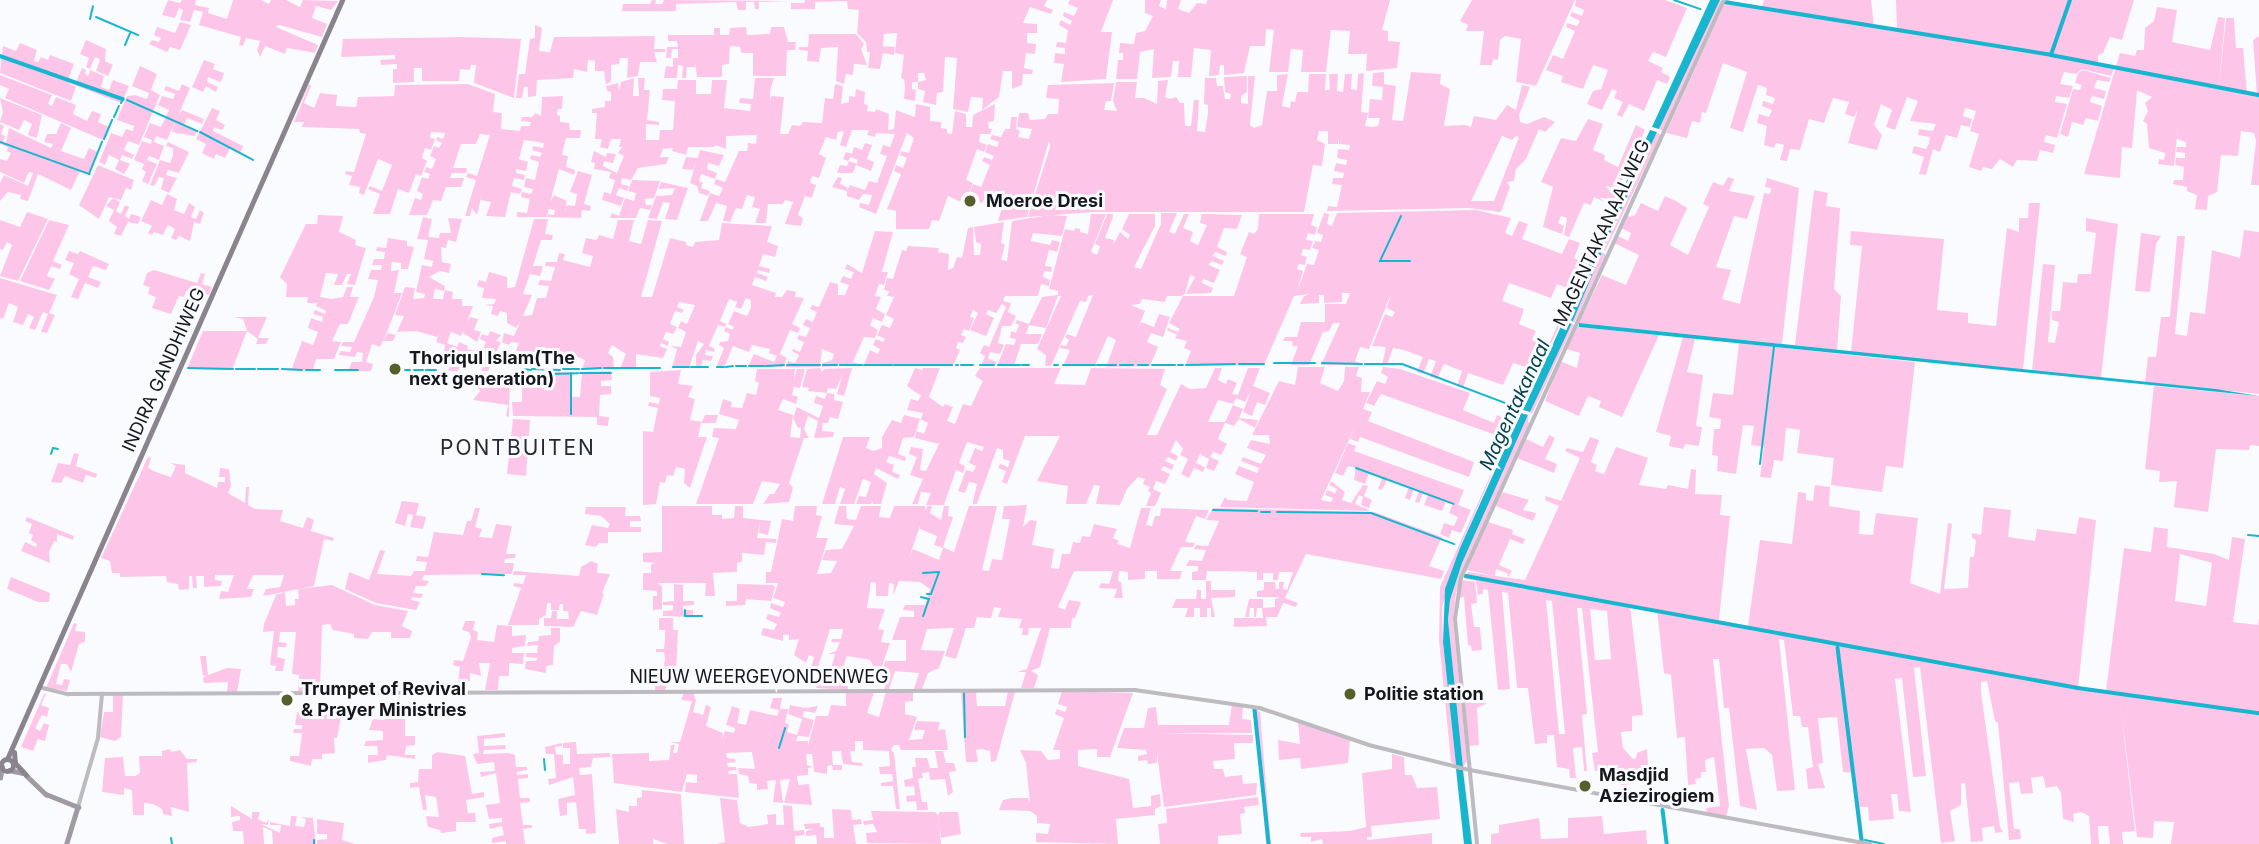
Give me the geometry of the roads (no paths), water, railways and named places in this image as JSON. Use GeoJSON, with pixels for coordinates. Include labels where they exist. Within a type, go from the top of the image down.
{"type":"FeatureCollection","features":[{"type":"Feature","properties":{"kind":"main road","name":"INDIRA GANDHIWEG"},"geometry":{"type":"LineString","coordinates":[[0,777],[42,689],[342,0]]}},
{"type":"Feature","properties":{"kind":"main road"},"geometry":{"type":"LineString","coordinates":[[14,746],[13,759],[25,774],[46,794],[78,807],[67,844]]}},
{"type":"Feature","properties":{"kind":"main road"},"geometry":{"type":"LineString","coordinates":[[5,764],[25,774]]}},
{"type":"Feature","properties":{"kind":"street","name":"MAGENTAKANAALWEG"},"geometry":{"type":"LineString","coordinates":[[1477,844],[1455,619],[1461,578],[1724,0]]}},
{"type":"Feature","properties":{"kind":"street","name":"NIEUW WEERGEVONDENWEG"},"geometry":{"type":"LineString","coordinates":[[42,689],[61,694],[1135,690],[1260,708],[1362,743],[1468,770],[1870,844]]}},
{"type":"Feature","properties":{"kind":"street"},"geometry":{"type":"LineString","coordinates":[[78,807],[98,738],[102,694]]}},
{"type":"Feature","properties":{"kind":"water"},"geometry":{"type":"Polygon","coordinates":[[[1710,0],[1720,0],[1659,129],[1652,127],[1710,0]]]}},
{"type":"Feature","properties":{"kind":"water"},"geometry":{"type":"Polygon","coordinates":[[[1650,130],[1657,132],[1603,249],[1597,246],[1650,130]]]}},
{"type":"Feature","properties":{"kind":"water"},"geometry":{"type":"Polygon","coordinates":[[[1596,249],[1602,252],[1572,323],[1530,412],[1523,410],[1596,249]]]}},
{"type":"Feature","properties":{"kind":"water"},"geometry":{"type":"Polygon","coordinates":[[[1579,323],[2216,389],[2259,396],[1579,327],[1579,323]]]}},
{"type":"Feature","properties":{"kind":"water"},"geometry":{"type":"Polygon","coordinates":[[[1521,413],[1528,415],[1462,563],[1450,600],[1448,620],[1463,767],[1456,765],[1443,642],[1445,589],[1460,548],[1521,413]]]}},
{"type":"Feature","properties":{"kind":"water"},"geometry":{"type":"Polygon","coordinates":[[[1456,769],[1463,770],[1472,844],[1464,844],[1456,769]]]}},
{"type":"Feature","properties":{"kind":"waterway"},"geometry":{"type":"LineString","coordinates":[[1674,0],[1700,9]]}},
{"type":"Feature","properties":{"kind":"waterway"},"geometry":{"type":"LineString","coordinates":[[2051,55],[2070,0]]}},
{"type":"Feature","properties":{"kind":"waterway"},"geometry":{"type":"LineString","coordinates":[[1725,2],[2051,55],[2259,95]]}},
{"type":"Feature","properties":{"kind":"waterway"},"geometry":{"type":"LineString","coordinates":[[90,19],[93,6]]}},
{"type":"Feature","properties":{"kind":"waterway"},"geometry":{"type":"LineString","coordinates":[[96,17],[138,35]]}},
{"type":"Feature","properties":{"kind":"waterway"},"geometry":{"type":"LineString","coordinates":[[125,45],[130,33]]}},
{"type":"Feature","properties":{"kind":"waterway"},"geometry":{"type":"LineString","coordinates":[[0,56],[123,99]]}},
{"type":"Feature","properties":{"kind":"waterway"},"geometry":{"type":"LineString","coordinates":[[121,103],[123,99]]}},
{"type":"Feature","properties":{"kind":"waterway"},"geometry":{"type":"LineString","coordinates":[[127,100],[197,131]]}},
{"type":"Feature","properties":{"kind":"waterway"},"geometry":{"type":"LineString","coordinates":[[114,117],[119,106]]}},
{"type":"Feature","properties":{"kind":"waterway"},"geometry":{"type":"LineString","coordinates":[[104,139],[112,120]]}},
{"type":"Feature","properties":{"kind":"waterway"},"geometry":{"type":"LineString","coordinates":[[200,132],[253,160]]}},
{"type":"Feature","properties":{"kind":"waterway"},"geometry":{"type":"LineString","coordinates":[[0,142],[89,174],[102,142]]}},
{"type":"Feature","properties":{"kind":"waterway"},"geometry":{"type":"LineString","coordinates":[[1401,216],[1380,261],[1410,261]]}},
{"type":"Feature","properties":{"kind":"waterway"},"geometry":{"type":"LineString","coordinates":[[1760,464],[1774,347]]}},
{"type":"Feature","properties":{"kind":"waterway"},"geometry":{"type":"LineString","coordinates":[[1274,363],[1315,363]]}},
{"type":"Feature","properties":{"kind":"waterway"},"geometry":{"type":"LineString","coordinates":[[1322,363],[1362,364]]}},
{"type":"Feature","properties":{"kind":"waterway"},"geometry":{"type":"LineString","coordinates":[[1186,365],[1235,364]]}},
{"type":"Feature","properties":{"kind":"waterway"},"geometry":{"type":"LineString","coordinates":[[1239,364],[1264,364]]}},
{"type":"Feature","properties":{"kind":"waterway","name":"Magentakanaal"},"geometry":{"type":"LineString","coordinates":[[1365,364],[1402,364],[1516,407]]}},
{"type":"Feature","properties":{"kind":"waterway"},"geometry":{"type":"LineString","coordinates":[[766,366],[784,365]]}},
{"type":"Feature","properties":{"kind":"waterway"},"geometry":{"type":"LineString","coordinates":[[787,365],[820,365]]}},
{"type":"Feature","properties":{"kind":"waterway"},"geometry":{"type":"LineString","coordinates":[[823,365],[837,365]]}},
{"type":"Feature","properties":{"kind":"waterway"},"geometry":{"type":"LineString","coordinates":[[840,365],[862,365]]}},
{"type":"Feature","properties":{"kind":"waterway"},"geometry":{"type":"LineString","coordinates":[[864,365],[892,365]]}},
{"type":"Feature","properties":{"kind":"waterway"},"geometry":{"type":"LineString","coordinates":[[894,365],[952,365]]}},
{"type":"Feature","properties":{"kind":"waterway"},"geometry":{"type":"LineString","coordinates":[[961,365],[973,365]]}},
{"type":"Feature","properties":{"kind":"waterway"},"geometry":{"type":"LineString","coordinates":[[980,365],[994,365]]}},
{"type":"Feature","properties":{"kind":"waterway"},"geometry":{"type":"LineString","coordinates":[[998,365],[1020,365]]}},
{"type":"Feature","properties":{"kind":"waterway"},"geometry":{"type":"LineString","coordinates":[[1022,365],[1029,365]]}},
{"type":"Feature","properties":{"kind":"waterway"},"geometry":{"type":"LineString","coordinates":[[1063,365],[1095,365]]}},
{"type":"Feature","properties":{"kind":"waterway"},"geometry":{"type":"LineString","coordinates":[[1097,365],[1116,365]]}},
{"type":"Feature","properties":{"kind":"waterway"},"geometry":{"type":"LineString","coordinates":[[1120,365],[1133,365]]}},
{"type":"Feature","properties":{"kind":"waterway"},"geometry":{"type":"LineString","coordinates":[[1138,365],[1148,365]]}},
{"type":"Feature","properties":{"kind":"waterway"},"geometry":{"type":"LineString","coordinates":[[1152,365],[1175,365]]}},
{"type":"Feature","properties":{"kind":"waterway"},"geometry":{"type":"LineString","coordinates":[[1178,365],[1183,365]]}},
{"type":"Feature","properties":{"kind":"waterway"},"geometry":{"type":"LineString","coordinates":[[726,367],[733,366]]}},
{"type":"Feature","properties":{"kind":"waterway"},"geometry":{"type":"LineString","coordinates":[[736,366],[746,366]]}},
{"type":"Feature","properties":{"kind":"waterway"},"geometry":{"type":"LineString","coordinates":[[749,366],[764,366]]}},
{"type":"Feature","properties":{"kind":"waterway"},"geometry":{"type":"LineString","coordinates":[[673,367],[689,367]]}},
{"type":"Feature","properties":{"kind":"waterway"},"geometry":{"type":"LineString","coordinates":[[691,367],[708,367]]}},
{"type":"Feature","properties":{"kind":"waterway"},"geometry":{"type":"LineString","coordinates":[[717,367],[724,367]]}},
{"type":"Feature","properties":{"kind":"waterway"},"geometry":{"type":"LineString","coordinates":[[188,368],[233,369]]}},
{"type":"Feature","properties":{"kind":"waterway"},"geometry":{"type":"LineString","coordinates":[[582,369],[601,368]]}},
{"type":"Feature","properties":{"kind":"waterway"},"geometry":{"type":"LineString","coordinates":[[604,368],[660,368]]}},
{"type":"Feature","properties":{"kind":"waterway"},"geometry":{"type":"LineString","coordinates":[[236,369],[255,369]]}},
{"type":"Feature","properties":{"kind":"waterway"},"geometry":{"type":"LineString","coordinates":[[258,369],[278,369]]}},
{"type":"Feature","properties":{"kind":"waterway"},"geometry":{"type":"LineString","coordinates":[[282,369],[302,370]]}},
{"type":"Feature","properties":{"kind":"waterway"},"geometry":{"type":"LineString","coordinates":[[523,369],[531,370]]}},
{"type":"Feature","properties":{"kind":"waterway"},"geometry":{"type":"LineString","coordinates":[[532,369],[560,370]]}},
{"type":"Feature","properties":{"kind":"waterway"},"geometry":{"type":"LineString","coordinates":[[563,369],[579,369]]}},
{"type":"Feature","properties":{"kind":"waterway"},"geometry":{"type":"LineString","coordinates":[[306,370],[320,370]]}},
{"type":"Feature","properties":{"kind":"waterway"},"geometry":{"type":"LineString","coordinates":[[335,370],[358,370]]}},
{"type":"Feature","properties":{"kind":"waterway"},"geometry":{"type":"LineString","coordinates":[[399,370],[410,370]]}},
{"type":"Feature","properties":{"kind":"waterway"},"geometry":{"type":"LineString","coordinates":[[414,370],[423,370]]}},
{"type":"Feature","properties":{"kind":"waterway"},"geometry":{"type":"LineString","coordinates":[[426,370],[436,370]]}},
{"type":"Feature","properties":{"kind":"waterway"},"geometry":{"type":"LineString","coordinates":[[571,373],[571,414]]}},
{"type":"Feature","properties":{"kind":"waterway"},"geometry":{"type":"LineString","coordinates":[[553,374],[578,373]]}},
{"type":"Feature","properties":{"kind":"waterway"},"geometry":{"type":"LineString","coordinates":[[580,373],[611,373]]}},
{"type":"Feature","properties":{"kind":"waterway"},"geometry":{"type":"LineString","coordinates":[[51,454],[53,448],[58,449]]}},
{"type":"Feature","properties":{"kind":"waterway"},"geometry":{"type":"LineString","coordinates":[[1356,468],[1454,504]]}},
{"type":"Feature","properties":{"kind":"waterway"},"geometry":{"type":"LineString","coordinates":[[1213,510],[1257,511]]}},
{"type":"Feature","properties":{"kind":"waterway"},"geometry":{"type":"LineString","coordinates":[[1261,512],[1270,512]]}},
{"type":"Feature","properties":{"kind":"waterway"},"geometry":{"type":"LineString","coordinates":[[1277,512],[1371,513],[1454,544]]}},
{"type":"Feature","properties":{"kind":"waterway"},"geometry":{"type":"LineString","coordinates":[[2248,535],[2259,536]]}},
{"type":"Feature","properties":{"kind":"waterway"},"geometry":{"type":"LineString","coordinates":[[923,573],[939,572],[931,594],[927,594]]}},
{"type":"Feature","properties":{"kind":"waterway"},"geometry":{"type":"LineString","coordinates":[[482,574],[504,575]]}},
{"type":"Feature","properties":{"kind":"waterway"},"geometry":{"type":"LineString","coordinates":[[1466,576],[2078,688],[2259,713]]}},
{"type":"Feature","properties":{"kind":"waterway"},"geometry":{"type":"LineString","coordinates":[[921,597],[929,599],[923,616]]}},
{"type":"Feature","properties":{"kind":"waterway"},"geometry":{"type":"LineString","coordinates":[[685,610],[685,616],[702,616]]}},
{"type":"Feature","properties":{"kind":"waterway"},"geometry":{"type":"LineString","coordinates":[[1838,648],[1862,841]]}},
{"type":"Feature","properties":{"kind":"waterway"},"geometry":{"type":"LineString","coordinates":[[964,693],[965,737]]}},
{"type":"Feature","properties":{"kind":"waterway"},"geometry":{"type":"LineString","coordinates":[[1255,710],[1257,726]]}},
{"type":"Feature","properties":{"kind":"waterway"},"geometry":{"type":"LineString","coordinates":[[1255,710],[1269,844]]}},
{"type":"Feature","properties":{"kind":"waterway"},"geometry":{"type":"LineString","coordinates":[[779,748],[785,728]]}},
{"type":"Feature","properties":{"kind":"waterway"},"geometry":{"type":"LineString","coordinates":[[544,759],[545,770]]}},
{"type":"Feature","properties":{"kind":"waterway"},"geometry":{"type":"LineString","coordinates":[[1663,810],[1667,844]]}},
{"type":"Feature","properties":{"kind":"waterway"},"geometry":{"type":"LineString","coordinates":[[171,838],[172,844]]}},
{"type":"Feature","properties":{"kind":"waterway"},"geometry":{"type":"LineString","coordinates":[[1865,840],[1884,844]]}},
{"type":"Feature","properties":{"kind":"place","name":"Moeroe Dresi"},"geometry":{"type":"Point","coordinates":[970,201]}},
{"type":"Feature","properties":{"kind":"place","name":"Thoriqul Islam(The next generation)"},"geometry":{"type":"Point","coordinates":[395,369]}},
{"type":"Feature","properties":{"kind":"place","name":"Politie station"},"geometry":{"type":"Point","coordinates":[1350,694]}},
{"type":"Feature","properties":{"kind":"place","name":"Trumpet of Revival & Prayer Ministries"},"geometry":{"type":"Point","coordinates":[287,700]}},
{"type":"Feature","properties":{"kind":"place","name":"Masdjid Aziezirogiem"},"geometry":{"type":"Point","coordinates":[1585,786]}},
{"type":"Feature","properties":{"kind":"district","name":"PONTBUITEN"},"geometry":{"type":"Point","coordinates":[518,448]}}]}
